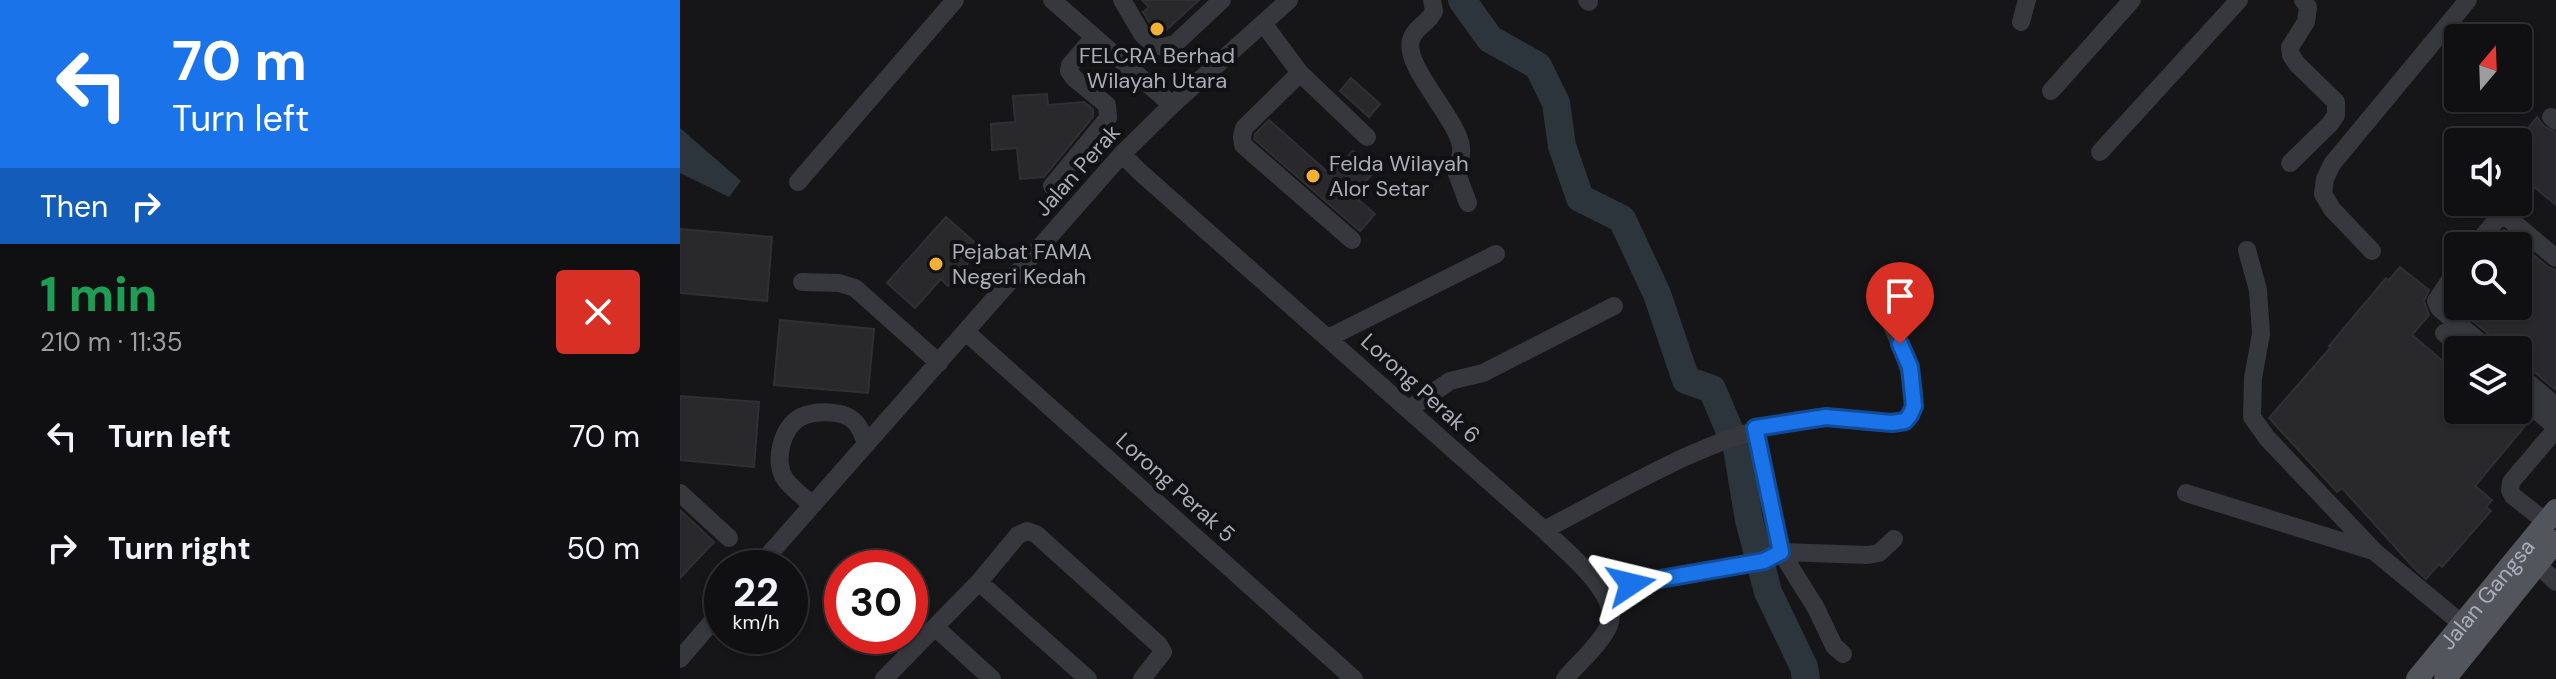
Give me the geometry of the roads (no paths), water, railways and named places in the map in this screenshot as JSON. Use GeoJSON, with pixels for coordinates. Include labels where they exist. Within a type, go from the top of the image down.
{"type":"FeatureCollection","features":[{"type":"Feature","properties":{"kind":"main road","name":"Jalan Gangsa"},"geometry":{"type":"LineString","coordinates":[[2445,679],[2537,564],[2553,524]]}},
{"type":"Feature","properties":{"kind":"main road","name":"Jalan Gangsa"},"geometry":{"type":"LineString","coordinates":[[2417,679],[2461,623],[2553,524]]}},
{"type":"Feature","properties":{"kind":"street"},"geometry":{"type":"LineString","coordinates":[[798,182],[955,0]]}},
{"type":"Feature","properties":{"kind":"street"},"geometry":{"type":"LineString","coordinates":[[1052,0],[1172,105]]}},
{"type":"Feature","properties":{"kind":"street"},"geometry":{"type":"LineString","coordinates":[[1122,0],[1142,34],[1153,45],[1164,47],[1176,43],[1222,0]]}},
{"type":"Feature","properties":{"kind":"street","name":"Jalan Perak"},"geometry":{"type":"LineString","coordinates":[[773,550],[1122,154],[1289,0]]}},
{"type":"Feature","properties":{"kind":"street"},"geometry":{"type":"LineString","coordinates":[[1432,0],[1432,17],[1411,37],[1410,47],[1417,66],[1460,141],[1461,158],[1456,171],[1468,203]]}},
{"type":"Feature","properties":{"kind":"street"},"geometry":{"type":"LineString","coordinates":[[2021,22],[2027,0]]}},
{"type":"Feature","properties":{"kind":"street"},"geometry":{"type":"LineString","coordinates":[[2051,91],[2132,0]]}},
{"type":"Feature","properties":{"kind":"street"},"geometry":{"type":"LineString","coordinates":[[2100,152],[2239,0]]}},
{"type":"Feature","properties":{"kind":"street"},"geometry":{"type":"LineString","coordinates":[[2290,163],[2336,115],[2336,102],[2291,55],[2290,47],[2306,22],[2308,7],[2303,0]]}},
{"type":"Feature","properties":{"kind":"street"},"geometry":{"type":"LineString","coordinates":[[2372,251],[2332,209],[2323,194],[2325,179],[2332,164],[2468,0]]}},
{"type":"Feature","properties":{"kind":"street"},"geometry":{"type":"LineString","coordinates":[[1263,23],[1300,73],[1367,137]]}},
{"type":"Feature","properties":{"kind":"street"},"geometry":{"type":"LineString","coordinates":[[1052,186],[1108,118],[1107,105],[1069,71],[1070,65],[1094,37]]}},
{"type":"Feature","properties":{"kind":"street"},"geometry":{"type":"LineString","coordinates":[[1300,73],[1244,128],[1243,145],[1352,240]]}},
{"type":"Feature","properties":{"kind":"street","name":"Lorong Perak 6"},"geometry":{"type":"LineString","coordinates":[[1122,154],[1544,530],[1602,590]]}},
{"type":"Feature","properties":{"kind":"street"},"geometry":{"type":"LineString","coordinates":[[2485,232],[2499,217],[2508,218],[2525,232]]}},
{"type":"Feature","properties":{"kind":"street"},"geometry":{"type":"LineString","coordinates":[[2532,238],[2556,258]]}},
{"type":"Feature","properties":{"kind":"street"},"geometry":{"type":"LineString","coordinates":[[2247,250],[2258,290],[2261,334],[2253,378],[2252,417],[2267,438],[2375,552],[2461,623]]}},
{"type":"Feature","properties":{"kind":"street"},"geometry":{"type":"LineString","coordinates":[[1328,338],[1496,254]]}},
{"type":"Feature","properties":{"kind":"street"},"geometry":{"type":"LineString","coordinates":[[802,282],[839,283],[855,288],[939,363]]}},
{"type":"Feature","properties":{"kind":"street"},"geometry":{"type":"LineString","coordinates":[[2444,289],[2436,301],[2444,312]]}},
{"type":"Feature","properties":{"kind":"street"},"geometry":{"type":"LineString","coordinates":[[1409,409],[1450,381],[1483,373],[1614,306]]}},
{"type":"Feature","properties":{"kind":"street"},"geometry":{"type":"LineString","coordinates":[[2453,320],[2472,336]]}},
{"type":"Feature","properties":{"kind":"street"},"geometry":{"type":"LineString","coordinates":[[1544,530],[1673,463],[1755,428],[1826,417],[1892,423],[1905,421],[1914,406],[1910,367],[1890,321]]}},
{"type":"Feature","properties":{"kind":"street","name":"Lorong Perak 5"},"geometry":{"type":"LineString","coordinates":[[966,332],[1346,676]]}},
{"type":"Feature","properties":{"kind":"street"},"geometry":{"type":"LineString","coordinates":[[2444,333],[2448,336]]}},
{"type":"Feature","properties":{"kind":"street"},"geometry":{"type":"LineString","coordinates":[[2532,386],[2556,406]]}},
{"type":"Feature","properties":{"kind":"street"},"geometry":{"type":"LineString","coordinates":[[2532,407],[2556,428],[2511,482],[2510,490],[2513,496],[2553,524]]}},
{"type":"Feature","properties":{"kind":"street"},"geometry":{"type":"LineString","coordinates":[[812,505],[785,479],[781,469],[779,457],[790,427],[801,417],[820,413],[840,414],[852,418],[867,444]]}},
{"type":"Feature","properties":{"kind":"street"},"geometry":{"type":"LineString","coordinates":[[1755,428],[1765,559],[1816,608],[1834,646],[1843,654]]}},
{"type":"Feature","properties":{"kind":"street"},"geometry":{"type":"LineString","coordinates":[[680,493],[729,538]]}},
{"type":"Feature","properties":{"kind":"street"},"geometry":{"type":"LineString","coordinates":[[2186,493],[2375,552]]}},
{"type":"Feature","properties":{"kind":"street"},"geometry":{"type":"LineString","coordinates":[[884,679],[979,582],[1018,535],[1027,531],[1036,534],[1159,645],[1163,652],[1160,659],[1142,679]]}},
{"type":"Feature","properties":{"kind":"street"},"geometry":{"type":"LineString","coordinates":[[1565,679],[1610,625],[1612,609],[1602,590],[1765,559],[1868,555],[1879,553],[1894,539]]}},
{"type":"Feature","properties":{"kind":"street"},"geometry":{"type":"LineString","coordinates":[[2537,564],[2556,582]]}},
{"type":"Feature","properties":{"kind":"street"},"geometry":{"type":"LineString","coordinates":[[979,582],[1088,679]]}},
{"type":"Feature","properties":{"kind":"street"},"geometry":{"type":"LineString","coordinates":[[936,628],[992,679]]}},
{"type":"Feature","properties":{"kind":"street"},"geometry":{"type":"LineString","coordinates":[[680,659],[704,631]]}},
{"type":"Feature","properties":{"kind":"waterway"},"geometry":{"type":"LineString","coordinates":[[1462,0],[1490,39],[1538,66],[1556,103],[1562,146],[1580,198],[1622,219],[1657,294],[1686,380],[1712,389],[1737,448],[1749,520],[1768,592],[1804,667],[1806,679]]}},
{"type":"Feature","properties":{"kind":"place","name":"FELCRA Berhad Wilayah Utara"},"geometry":{"type":"Point","coordinates":[1157,29]}},
{"type":"Feature","properties":{"kind":"place","name":"Felda Wilayah Alor Setar"},"geometry":{"type":"Point","coordinates":[1313,176]}},
{"type":"Feature","properties":{"kind":"place","name":"Pejabat FAMA Negeri Kedah"},"geometry":{"type":"Point","coordinates":[936,264]}}]}
